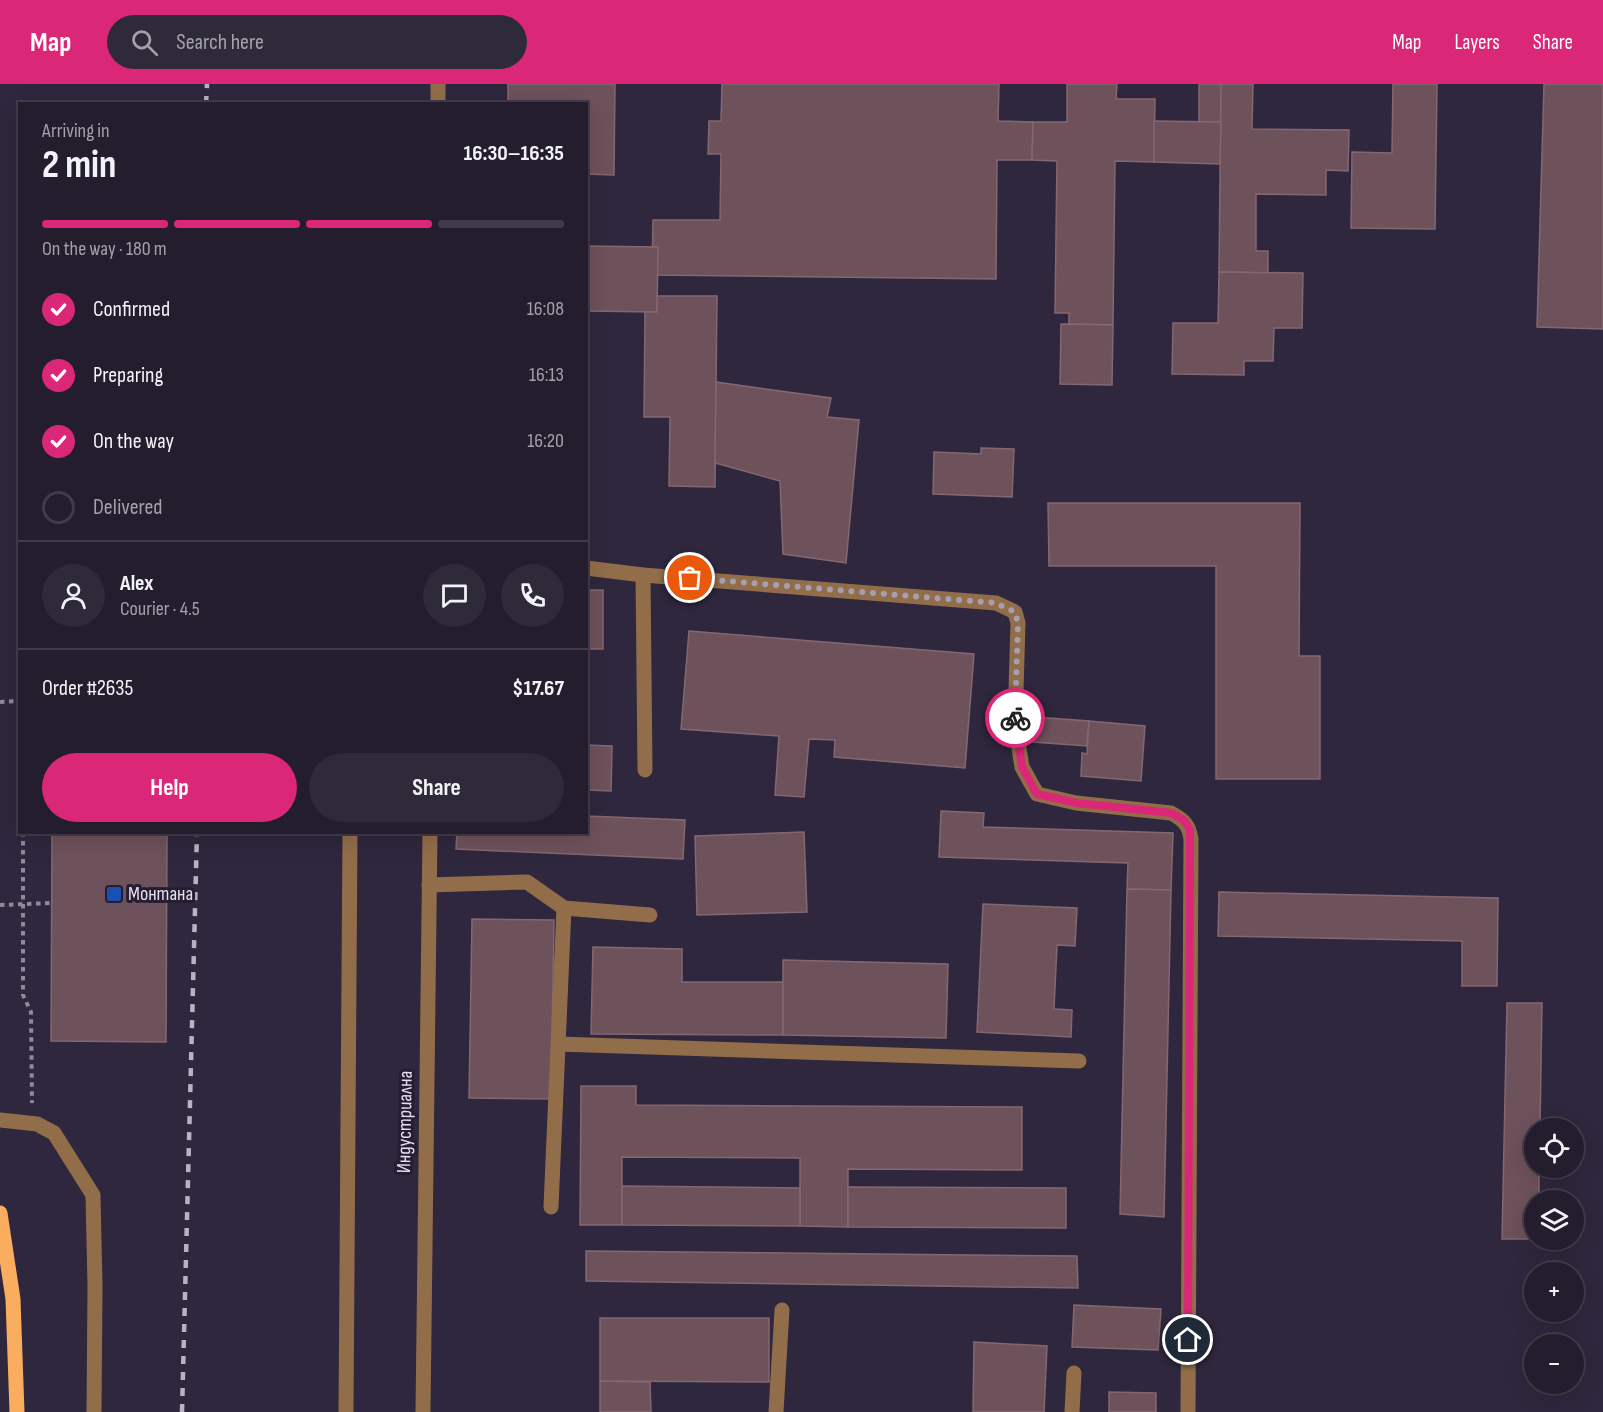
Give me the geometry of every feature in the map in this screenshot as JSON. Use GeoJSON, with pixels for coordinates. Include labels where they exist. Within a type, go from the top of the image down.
{"type":"FeatureCollection","features":[{"type":"Feature","properties":{"kind":"main road"},"geometry":{"type":"LineString","coordinates":[[0,1213],[13,1299],[17,1412]]}},
{"type":"Feature","properties":{"kind":"street"},"geometry":{"type":"LineString","coordinates":[[438,84],[438,102]]}},
{"type":"Feature","properties":{"kind":"street"},"geometry":{"type":"LineString","coordinates":[[588,568],[644,575],[996,603],[1007,607],[1015,612],[1018,623],[1015,724],[1020,756],[1022,767],[1037,794],[1077,803],[1171,813],[1184,820],[1190,830],[1191,840],[1188,1412]]}},
{"type":"Feature","properties":{"kind":"street"},"geometry":{"type":"LineString","coordinates":[[644,575],[645,770]]}},
{"type":"Feature","properties":{"kind":"street"},"geometry":{"type":"LineString","coordinates":[[346,1412],[350,834]]}},
{"type":"Feature","properties":{"kind":"street","name":"Индустриална"},"geometry":{"type":"LineString","coordinates":[[423,1412],[430,834]]}},
{"type":"Feature","properties":{"kind":"street"},"geometry":{"type":"LineString","coordinates":[[429,885],[527,882],[564,908],[650,915]]}},
{"type":"Feature","properties":{"kind":"street"},"geometry":{"type":"LineString","coordinates":[[551,1207],[564,908]]}},
{"type":"Feature","properties":{"kind":"street"},"geometry":{"type":"LineString","coordinates":[[558,1044],[1079,1061]]}},
{"type":"Feature","properties":{"kind":"street"},"geometry":{"type":"LineString","coordinates":[[0,1120],[36,1124],[54,1133],[93,1195],[94,1412]]}},
{"type":"Feature","properties":{"kind":"street"},"geometry":{"type":"LineString","coordinates":[[776,1412],[782,1310]]}},
{"type":"Feature","properties":{"kind":"street"},"geometry":{"type":"LineString","coordinates":[[1072,1412],[1074,1373]]}},
{"type":"Feature","properties":{"kind":"path"},"geometry":{"type":"LineString","coordinates":[[0,702],[18,700]]}},
{"type":"Feature","properties":{"kind":"path"},"geometry":{"type":"LineString","coordinates":[[23,834],[23,995],[31,1012],[32,1092]]}},
{"type":"Feature","properties":{"kind":"path"},"geometry":{"type":"LineString","coordinates":[[0,905],[52,903]]}},
{"type":"Feature","properties":{"kind":"building"},"geometry":{"type":"Polygon","coordinates":[[[508,84],[615,84],[614,175],[588,174],[588,102],[508,102],[508,84]]]}},
{"type":"Feature","properties":{"kind":"building"},"geometry":{"type":"Polygon","coordinates":[[[722,84],[999,84],[998,121],[1033,122],[1032,160],[997,160],[996,279],[652,275],[653,220],[720,220],[721,154],[708,154],[709,121],[721,121],[722,84]]]}},
{"type":"Feature","properties":{"kind":"building"},"geometry":{"type":"Polygon","coordinates":[[[1067,84],[1117,84],[1116,99],[1155,99],[1154,162],[1115,161],[1113,325],[1069,324],[1069,313],[1055,313],[1057,161],[1032,160],[1033,122],[1067,122],[1067,84]]]}},
{"type":"Feature","properties":{"kind":"building"},"geometry":{"type":"Polygon","coordinates":[[[1199,84],[1221,84],[1221,122],[1199,122],[1199,84]]]}},
{"type":"Feature","properties":{"kind":"building"},"geometry":{"type":"Polygon","coordinates":[[[1221,84],[1253,84],[1252,129],[1349,130],[1348,171],[1326,170],[1326,195],[1256,194],[1256,251],[1268,251],[1268,273],[1219,272],[1221,84]]]}},
{"type":"Feature","properties":{"kind":"building"},"geometry":{"type":"Polygon","coordinates":[[[1393,84],[1437,84],[1435,229],[1351,228],[1352,152],[1392,153],[1393,84]]]}},
{"type":"Feature","properties":{"kind":"building"},"geometry":{"type":"Polygon","coordinates":[[[1544,84],[1603,84],[1603,329],[1537,327],[1544,84]]]}},
{"type":"Feature","properties":{"kind":"building"},"geometry":{"type":"Polygon","coordinates":[[[1154,121],[1221,122],[1220,164],[1154,162],[1154,121]]]}},
{"type":"Feature","properties":{"kind":"building"},"geometry":{"type":"Polygon","coordinates":[[[588,246],[658,247],[657,312],[588,311],[588,246]]]}},
{"type":"Feature","properties":{"kind":"building"},"geometry":{"type":"Polygon","coordinates":[[[1219,272],[1303,273],[1302,328],[1274,328],[1273,361],[1244,361],[1244,375],[1172,374],[1173,323],[1218,323],[1219,272]]]}},
{"type":"Feature","properties":{"kind":"building"},"geometry":{"type":"Polygon","coordinates":[[[657,296],[717,296],[715,487],[669,486],[670,417],[644,417],[645,312],[657,312],[657,296]]]}},
{"type":"Feature","properties":{"kind":"building"},"geometry":{"type":"Polygon","coordinates":[[[1061,324],[1113,325],[1112,385],[1060,384],[1061,324]]]}},
{"type":"Feature","properties":{"kind":"building"},"geometry":{"type":"Polygon","coordinates":[[[716,382],[831,398],[827,417],[859,420],[846,563],[783,554],[780,481],[715,463],[716,382]]]}},
{"type":"Feature","properties":{"kind":"building"},"geometry":{"type":"Polygon","coordinates":[[[981,448],[1014,449],[1012,497],[933,494],[934,452],[981,454],[981,448]]]}},
{"type":"Feature","properties":{"kind":"building"},"geometry":{"type":"Polygon","coordinates":[[[1048,503],[1300,503],[1299,656],[1320,656],[1320,779],[1216,779],[1216,566],[1049,566],[1048,503]]]}},
{"type":"Feature","properties":{"kind":"building"},"geometry":{"type":"Polygon","coordinates":[[[588,590],[603,590],[603,649],[588,649],[588,590]]]}},
{"type":"Feature","properties":{"kind":"building"},"geometry":{"type":"Polygon","coordinates":[[[689,631],[974,654],[965,768],[834,757],[835,740],[809,739],[804,797],[775,795],[779,736],[681,729],[689,631]]]}},
{"type":"Feature","properties":{"kind":"building"},"geometry":{"type":"Polygon","coordinates":[[[1035,717],[1089,721],[1087,746],[1033,742],[1035,717]]]}},
{"type":"Feature","properties":{"kind":"building"},"geometry":{"type":"Polygon","coordinates":[[[1089,721],[1145,726],[1141,781],[1081,776],[1082,753],[1087,754],[1089,721]]]}},
{"type":"Feature","properties":{"kind":"building"},"geometry":{"type":"Polygon","coordinates":[[[588,745],[612,746],[611,791],[588,790],[588,745]]]}},
{"type":"Feature","properties":{"kind":"building"},"geometry":{"type":"Polygon","coordinates":[[[941,811],[984,813],[983,827],[1173,833],[1171,890],[1127,889],[1128,863],[939,857],[941,811]]]}},
{"type":"Feature","properties":{"kind":"building"},"geometry":{"type":"Polygon","coordinates":[[[588,816],[685,820],[683,859],[456,849],[457,834],[588,834],[588,816]]]}},
{"type":"Feature","properties":{"kind":"building"},"geometry":{"type":"Polygon","coordinates":[[[804,832],[807,912],[697,915],[695,836],[804,832]]]}},
{"type":"Feature","properties":{"kind":"building"},"geometry":{"type":"Polygon","coordinates":[[[52,834],[167,834],[166,1042],[51,1041],[52,834]]]}},
{"type":"Feature","properties":{"kind":"building"},"geometry":{"type":"Polygon","coordinates":[[[1127,889],[1171,890],[1164,1217],[1120,1214],[1127,889]]]}},
{"type":"Feature","properties":{"kind":"building"},"geometry":{"type":"Polygon","coordinates":[[[1219,892],[1498,898],[1497,986],[1462,986],[1462,941],[1218,936],[1219,892]]]}},
{"type":"Feature","properties":{"kind":"building"},"geometry":{"type":"Polygon","coordinates":[[[983,904],[1077,908],[1075,946],[1057,945],[1054,1009],[1072,1010],[1071,1037],[977,1032],[983,904]]]}},
{"type":"Feature","properties":{"kind":"building"},"geometry":{"type":"Polygon","coordinates":[[[472,919],[554,920],[551,1099],[469,1098],[472,919]]]}},
{"type":"Feature","properties":{"kind":"building"},"geometry":{"type":"Polygon","coordinates":[[[593,947],[682,949],[682,982],[783,982],[783,1035],[591,1034],[593,947]]]}},
{"type":"Feature","properties":{"kind":"building"},"geometry":{"type":"Polygon","coordinates":[[[783,960],[948,964],[946,1038],[783,1035],[783,960]]]}},
{"type":"Feature","properties":{"kind":"building"},"geometry":{"type":"Polygon","coordinates":[[[1507,1003],[1542,1003],[1540,1118],[1524,1118],[1524,1178],[1539,1178],[1539,1190],[1524,1190],[1524,1239],[1502,1239],[1507,1003]]]}},
{"type":"Feature","properties":{"kind":"building"},"geometry":{"type":"Polygon","coordinates":[[[581,1086],[636,1086],[636,1105],[1022,1107],[1022,1170],[848,1169],[848,1227],[800,1226],[800,1158],[622,1157],[622,1225],[580,1225],[581,1086]]]}},
{"type":"Feature","properties":{"kind":"building"},"geometry":{"type":"Polygon","coordinates":[[[622,1186],[800,1188],[800,1226],[622,1225],[622,1186]]]}},
{"type":"Feature","properties":{"kind":"building"},"geometry":{"type":"Polygon","coordinates":[[[848,1187],[1066,1188],[1066,1228],[848,1227],[848,1187]]]}},
{"type":"Feature","properties":{"kind":"building"},"geometry":{"type":"Polygon","coordinates":[[[586,1251],[1077,1256],[1078,1288],[586,1281],[586,1251]]]}},
{"type":"Feature","properties":{"kind":"building"},"geometry":{"type":"Polygon","coordinates":[[[1074,1305],[1161,1309],[1158,1350],[1072,1347],[1074,1305]]]}},
{"type":"Feature","properties":{"kind":"building"},"geometry":{"type":"Polygon","coordinates":[[[600,1318],[769,1318],[769,1382],[600,1381],[600,1318]]]}},
{"type":"Feature","properties":{"kind":"building"},"geometry":{"type":"Polygon","coordinates":[[[974,1342],[1047,1346],[1044,1412],[973,1412],[974,1342]]]}},
{"type":"Feature","properties":{"kind":"building"},"geometry":{"type":"Polygon","coordinates":[[[600,1381],[650,1382],[651,1412],[600,1412],[600,1381]]]}},
{"type":"Feature","properties":{"kind":"building"},"geometry":{"type":"Polygon","coordinates":[[[1109,1392],[1156,1393],[1156,1412],[1109,1412],[1109,1392]]]}},
{"type":"Feature","properties":{"kind":"railway"},"geometry":{"type":"LineString","coordinates":[[206,102],[207,84]]}},
{"type":"Feature","properties":{"kind":"railway"},"geometry":{"type":"LineString","coordinates":[[182,1412],[197,834]]}},
{"type":"Feature","properties":{"kind":"way so far"},"geometry":{"type":"LineString","coordinates":[[690,578],[996,603],[1007,607],[1015,612],[1018,623],[1015,718]]}},
{"type":"Feature","properties":{"kind":"place","name":"Монтана"},"geometry":{"type":"Point","coordinates":[114,894]}},
{"type":"Feature","properties":{"kind":"route"},"geometry":{"type":"LineString","coordinates":[[1015,718],[1022,767],[1037,794],[1077,803],[1171,813],[1184,820],[1190,830],[1188,1340]]}}]}
